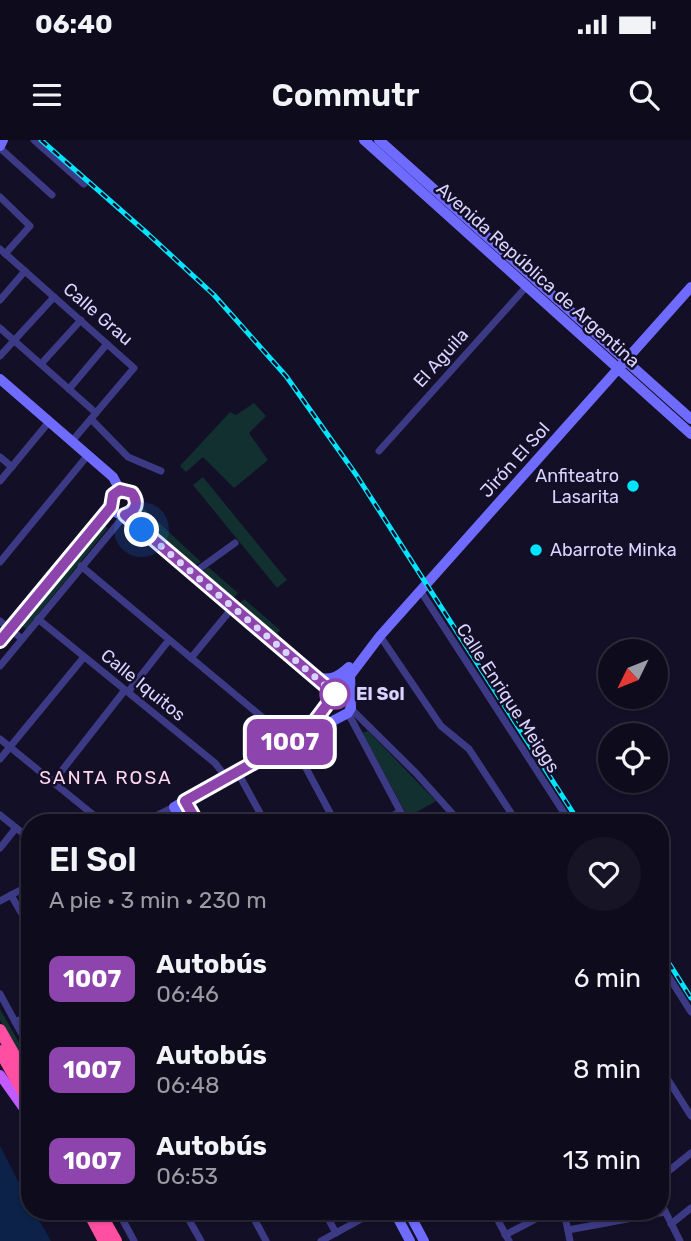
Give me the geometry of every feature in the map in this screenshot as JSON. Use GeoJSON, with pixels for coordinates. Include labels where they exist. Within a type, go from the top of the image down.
{"type":"FeatureCollection","features":[{"type":"Feature","properties":{"kind":"highway"},"geometry":{"type":"LineString","coordinates":[[0,1030],[21,1067]]}},
{"type":"Feature","properties":{"kind":"highway"},"geometry":{"type":"LineString","coordinates":[[0,1051],[21,1088]]}},
{"type":"Feature","properties":{"kind":"highway"},"geometry":{"type":"LineString","coordinates":[[93,1220],[104,1241]]}},
{"type":"Feature","properties":{"kind":"highway"},"geometry":{"type":"LineString","coordinates":[[105,1220],[116,1241]]}},
{"type":"Feature","properties":{"kind":"main road"},"geometry":{"type":"LineString","coordinates":[[0,1075],[21,1104]]}},
{"type":"Feature","properties":{"kind":"street"},"geometry":{"type":"LineString","coordinates":[[3,140],[0,147],[52,195]]}},
{"type":"Feature","properties":{"kind":"street"},"geometry":{"type":"LineString","coordinates":[[34,140],[84,184]]}},
{"type":"Feature","properties":{"kind":"street","name":"Avenida República de Argentina"},"geometry":{"type":"LineString","coordinates":[[379,140],[622,364],[691,434]]}},
{"type":"Feature","properties":{"kind":"street","name":"Avenida República de Argentina"},"geometry":{"type":"LineString","coordinates":[[367,141],[527,286],[691,419]]}},
{"type":"Feature","properties":{"kind":"street"},"geometry":{"type":"LineString","coordinates":[[0,197],[30,226],[3,251]]}},
{"type":"Feature","properties":{"kind":"street","name":"Calle Grau"},"geometry":{"type":"LineString","coordinates":[[3,251],[132,365],[134,370],[73,440]]}},
{"type":"Feature","properties":{"kind":"street"},"geometry":{"type":"LineString","coordinates":[[0,300],[26,271]]}},
{"type":"Feature","properties":{"kind":"street","name":"El Aguila"},"geometry":{"type":"LineString","coordinates":[[379,452],[527,286]]}},
{"type":"Feature","properties":{"kind":"street","name":"Jirón El Sol"},"geometry":{"type":"LineString","coordinates":[[305,734],[363,655],[691,287]]}},
{"type":"Feature","properties":{"kind":"street"},"geometry":{"type":"LineString","coordinates":[[0,356],[54,297]]}},
{"type":"Feature","properties":{"kind":"street"},"geometry":{"type":"LineString","coordinates":[[41,364],[81,320]]}},
{"type":"Feature","properties":{"kind":"street"},"geometry":{"type":"LineString","coordinates":[[0,328],[69,389],[128,457],[161,471]]}},
{"type":"Feature","properties":{"kind":"street"},"geometry":{"type":"LineString","coordinates":[[69,389],[107,344]]}},
{"type":"Feature","properties":{"kind":"street"},"geometry":{"type":"LineString","coordinates":[[0,379],[48,423],[73,440],[113,477],[120,490]]}},
{"type":"Feature","properties":{"kind":"street"},"geometry":{"type":"LineString","coordinates":[[0,481],[48,423]]}},
{"type":"Feature","properties":{"kind":"street"},"geometry":{"type":"LineString","coordinates":[[0,562],[88,455]]}},
{"type":"Feature","properties":{"kind":"street"},"geometry":{"type":"LineString","coordinates":[[0,457],[12,467]]}},
{"type":"Feature","properties":{"kind":"street"},"geometry":{"type":"LineString","coordinates":[[0,641],[111,507],[113,495],[120,490],[128,491],[136,500],[134,510],[125,515],[80,566],[0,666]]}},
{"type":"Feature","properties":{"kind":"street"},"geometry":{"type":"LineString","coordinates":[[111,507],[117,513],[125,515],[335,694],[349,711],[416,773],[453,814]]}},
{"type":"Feature","properties":{"kind":"street"},"geometry":{"type":"LineString","coordinates":[[192,573],[235,543]]}},
{"type":"Feature","properties":{"kind":"street"},"geometry":{"type":"LineString","coordinates":[[80,566],[292,741],[331,814]]}},
{"type":"Feature","properties":{"kind":"street","name":"Calle Enrique Meiggs"},"geometry":{"type":"LineString","coordinates":[[420,590],[565,814]]}},
{"type":"Feature","properties":{"kind":"street"},"geometry":{"type":"LineString","coordinates":[[191,658],[233,607]]}},
{"type":"Feature","properties":{"kind":"street","name":"Calle Iquitos"},"geometry":{"type":"LineString","coordinates":[[38,620],[215,764],[226,777]]}},
{"type":"Feature","properties":{"kind":"street"},"geometry":{"type":"LineString","coordinates":[[0,621],[22,639]]}},
{"type":"Feature","properties":{"kind":"street"},"geometry":{"type":"LineString","coordinates":[[380,636],[440,726],[469,749],[512,814]]}},
{"type":"Feature","properties":{"kind":"street"},"geometry":{"type":"LineString","coordinates":[[53,782],[169,640]]}},
{"type":"Feature","properties":{"kind":"street","name":"Jirón El Sol"},"geometry":{"type":"LineString","coordinates":[[316,677],[336,677],[363,655]]}},
{"type":"Feature","properties":{"kind":"street"},"geometry":{"type":"LineString","coordinates":[[0,759],[84,657]]}},
{"type":"Feature","properties":{"kind":"street"},"geometry":{"type":"LineString","coordinates":[[350,674],[349,711],[402,814]]}},
{"type":"Feature","properties":{"kind":"street"},"geometry":{"type":"LineString","coordinates":[[160,814],[349,711]]}},
{"type":"Feature","properties":{"kind":"street"},"geometry":{"type":"LineString","coordinates":[[0,739],[92,814]]}},
{"type":"Feature","properties":{"kind":"street"},"geometry":{"type":"LineString","coordinates":[[237,771],[261,814]]}},
{"type":"Feature","properties":{"kind":"street"},"geometry":{"type":"LineString","coordinates":[[185,801],[192,814]]}},
{"type":"Feature","properties":{"kind":"street"},"geometry":{"type":"LineString","coordinates":[[174,807],[178,814]]}},
{"type":"Feature","properties":{"kind":"street"},"geometry":{"type":"LineString","coordinates":[[395,814],[400,811]]}},
{"type":"Feature","properties":{"kind":"street"},"geometry":{"type":"LineString","coordinates":[[0,815],[21,832]]}},
{"type":"Feature","properties":{"kind":"street"},"geometry":{"type":"LineString","coordinates":[[0,848],[16,828]]}},
{"type":"Feature","properties":{"kind":"street"},"geometry":{"type":"LineString","coordinates":[[0,901],[21,890]]}},
{"type":"Feature","properties":{"kind":"street"},"geometry":{"type":"LineString","coordinates":[[11,895],[21,912]]}},
{"type":"Feature","properties":{"kind":"street"},"geometry":{"type":"LineString","coordinates":[[669,977],[691,1012]]}},
{"type":"Feature","properties":{"kind":"street"},"geometry":{"type":"LineString","coordinates":[[0,994],[21,1033]]}},
{"type":"Feature","properties":{"kind":"street"},"geometry":{"type":"LineString","coordinates":[[15,1023],[21,1020]]}},
{"type":"Feature","properties":{"kind":"street"},"geometry":{"type":"LineString","coordinates":[[669,1080],[691,1115]]}},
{"type":"Feature","properties":{"kind":"street"},"geometry":{"type":"LineString","coordinates":[[669,1171],[691,1153]]}},
{"type":"Feature","properties":{"kind":"street"},"geometry":{"type":"LineString","coordinates":[[671,1224],[691,1208]]}},
{"type":"Feature","properties":{"kind":"street"},"geometry":{"type":"LineString","coordinates":[[123,1220],[134,1241]]}},
{"type":"Feature","properties":{"kind":"street"},"geometry":{"type":"LineString","coordinates":[[189,1220],[201,1241]]}},
{"type":"Feature","properties":{"kind":"street"},"geometry":{"type":"LineString","coordinates":[[255,1220],[266,1241]]}},
{"type":"Feature","properties":{"kind":"street"},"geometry":{"type":"LineString","coordinates":[[329,1220],[336,1233]]}},
{"type":"Feature","properties":{"kind":"street"},"geometry":{"type":"LineString","coordinates":[[325,1240],[360,1220]]}},
{"type":"Feature","properties":{"kind":"street"},"geometry":{"type":"LineString","coordinates":[[399,1220],[410,1241]]}},
{"type":"Feature","properties":{"kind":"street"},"geometry":{"type":"LineString","coordinates":[[413,1220],[424,1241]]}},
{"type":"Feature","properties":{"kind":"street"},"geometry":{"type":"LineString","coordinates":[[498,1220],[507,1238],[536,1220]]}},
{"type":"Feature","properties":{"kind":"street"},"geometry":{"type":"LineString","coordinates":[[566,1220],[570,1241]]}},
{"type":"Feature","properties":{"kind":"street"},"geometry":{"type":"LineString","coordinates":[[568,1230],[621,1220]]}},
{"type":"Feature","properties":{"kind":"street"},"geometry":{"type":"LineString","coordinates":[[669,1220],[680,1241]]}},
{"type":"Feature","properties":{"kind":"green space"},"geometry":{"type":"Polygon","coordinates":[[[254,403],[266,416],[249,433],[268,460],[234,488],[203,457],[186,472],[180,466],[230,412],[236,415],[254,403]]]}},
{"type":"Feature","properties":{"kind":"green space"},"geometry":{"type":"Polygon","coordinates":[[[203,477],[287,580],[277,588],[193,485],[203,477]]]}},
{"type":"Feature","properties":{"kind":"green space"},"geometry":{"type":"Polygon","coordinates":[[[143,508],[201,562],[194,566],[134,517],[143,508]]]}},
{"type":"Feature","properties":{"kind":"green space"},"geometry":{"type":"Polygon","coordinates":[[[101,522],[108,528],[26,629],[18,623],[101,522]]]}},
{"type":"Feature","properties":{"kind":"green space"},"geometry":{"type":"Polygon","coordinates":[[[208,567],[238,593],[234,598],[202,572],[208,567]]]}},
{"type":"Feature","properties":{"kind":"green space"},"geometry":{"type":"Polygon","coordinates":[[[244,599],[280,630],[277,634],[239,604],[244,599]]]}},
{"type":"Feature","properties":{"kind":"green space"},"geometry":{"type":"Polygon","coordinates":[[[368,731],[436,801],[413,814],[406,814],[362,733],[368,731]]]}},
{"type":"Feature","properties":{"kind":"green space"},"geometry":{"type":"Polygon","coordinates":[[[0,1009],[21,1046],[21,1057],[0,1020],[0,1009]]]}},
{"type":"Feature","properties":{"kind":"water"},"geometry":{"type":"Polygon","coordinates":[[[0,1146],[21,1187],[21,1220],[39,1220],[51,1241],[0,1241],[0,1146]]]}},
{"type":"Feature","properties":{"kind":"railway"},"geometry":{"type":"LineString","coordinates":[[41,140],[214,295],[286,376],[357,476],[574,814]]}},
{"type":"Feature","properties":{"kind":"railway"},"geometry":{"type":"LineString","coordinates":[[669,963],[691,998]]}},
{"type":"Feature","properties":{"kind":"bus line","name":"1007"},"geometry":{"type":"LineString","coordinates":[[0,641],[111,507],[113,495],[120,490],[132,493],[136,500],[135,507],[131,513],[125,515],[335,694],[305,734],[185,801],[192,814]]}},
{"type":"Feature","properties":{"kind":"place","name":"Anfiteatro Lasarita"},"geometry":{"type":"Point","coordinates":[633,486]}},
{"type":"Feature","properties":{"kind":"place","name":"Abarrote Minka"},"geometry":{"type":"Point","coordinates":[536,550]}},
{"type":"Feature","properties":{"kind":"place","name":"El Sol"},"geometry":{"type":"Point","coordinates":[335,694]}},
{"type":"Feature","properties":{"kind":"district","name":"SANTA ROSA"},"geometry":{"type":"Point","coordinates":[106,777]}},
{"type":"Feature","properties":{"kind":"route"},"geometry":{"type":"LineString","coordinates":[[142,530],[335,694]]}}]}
